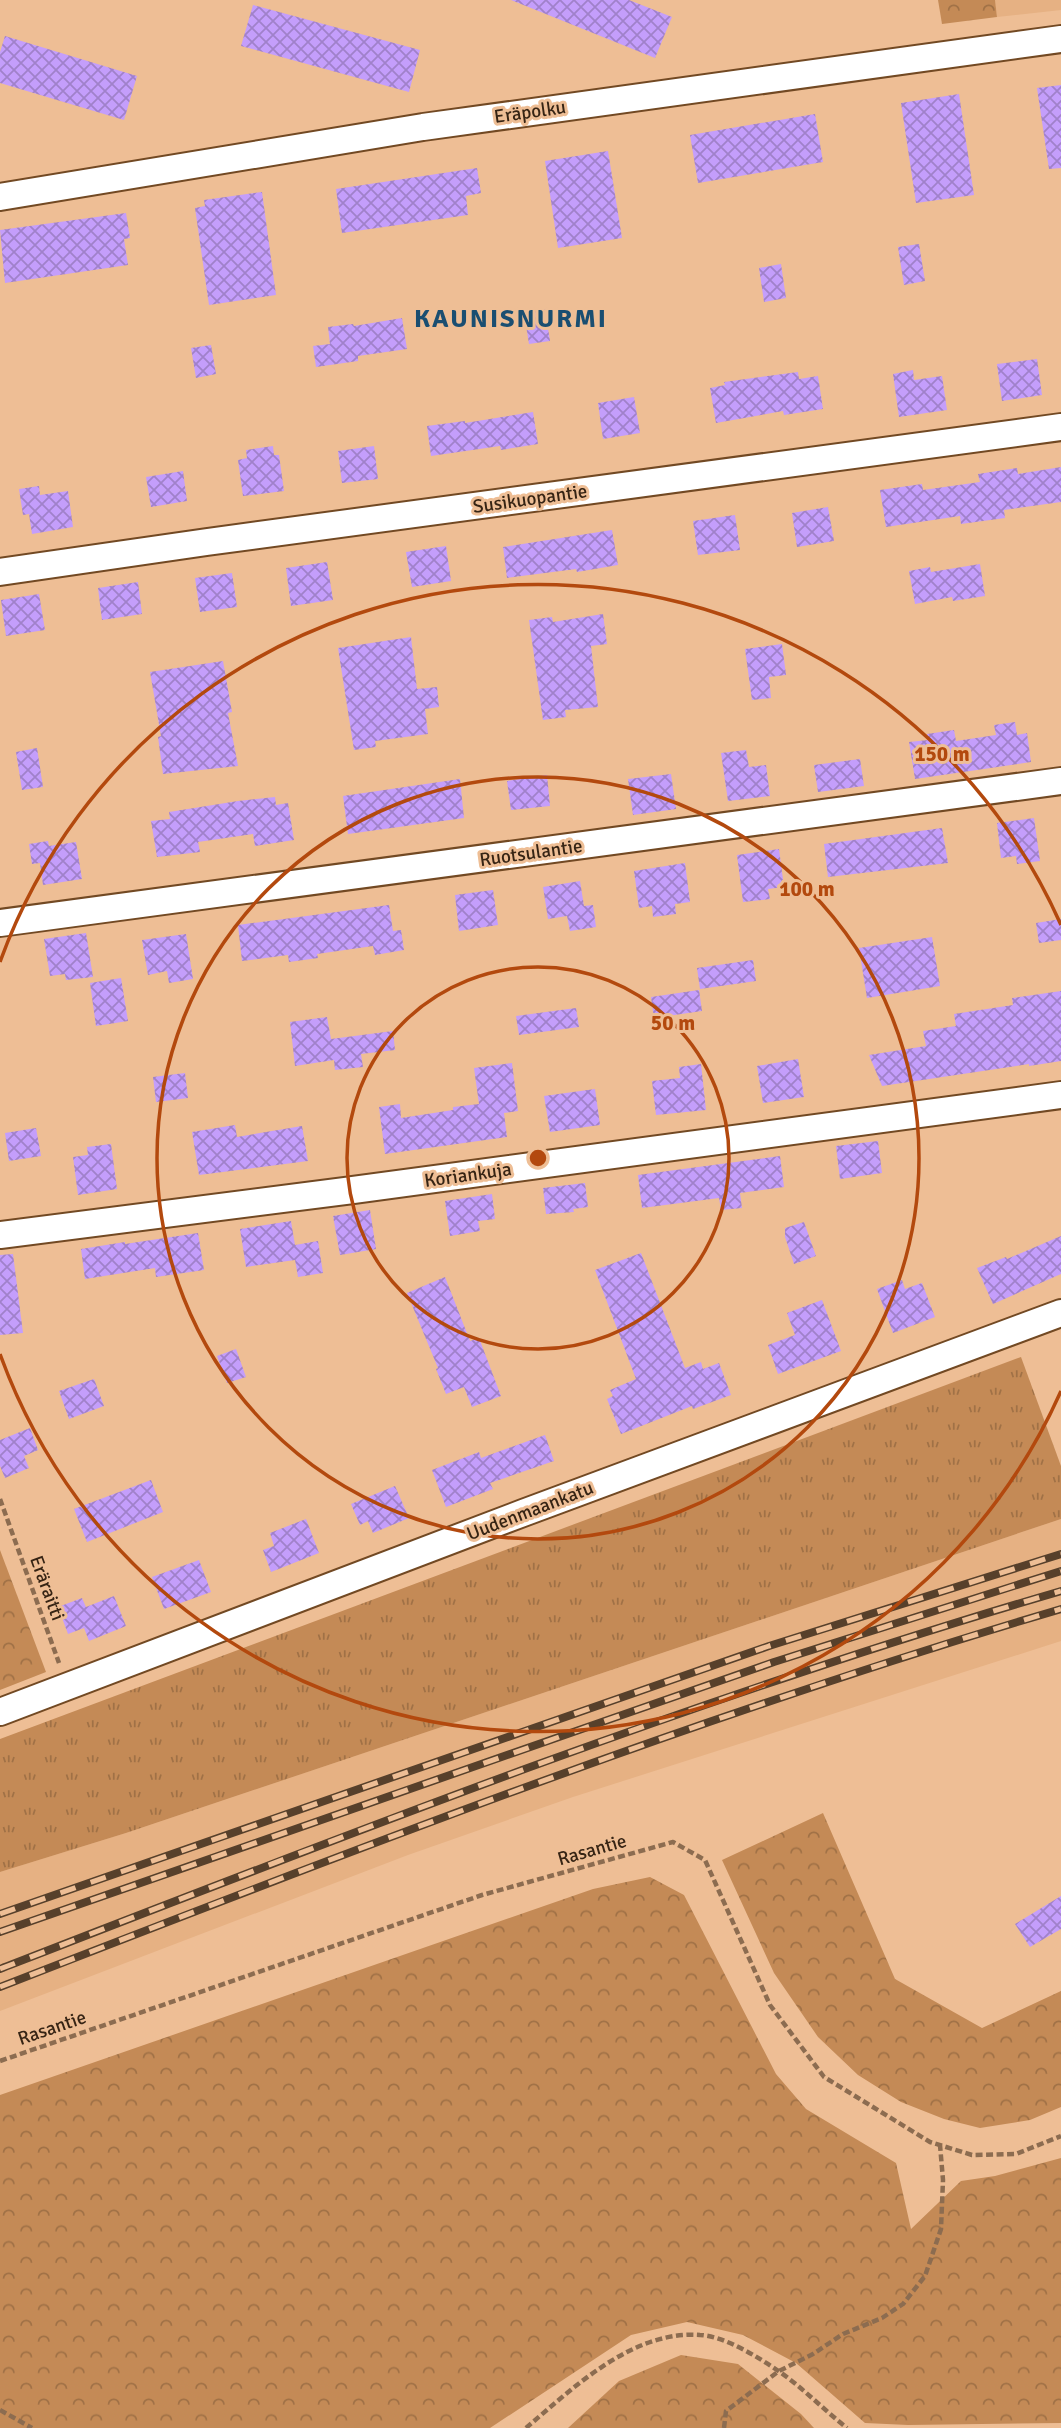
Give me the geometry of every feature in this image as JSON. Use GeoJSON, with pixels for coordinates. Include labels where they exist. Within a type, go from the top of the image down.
{"type":"FeatureCollection","features":[{"type":"Feature","properties":{"kind":"street","name":"Eräpolku"},"geometry":{"type":"LineString","coordinates":[[0,197],[423,127],[1061,39]]}},
{"type":"Feature","properties":{"kind":"street","name":"Susikuopantie"},"geometry":{"type":"LineString","coordinates":[[0,572],[1061,427]]}},
{"type":"Feature","properties":{"kind":"street","name":"Ruotsulantie"},"geometry":{"type":"LineString","coordinates":[[0,923],[1061,781]]}},
{"type":"Feature","properties":{"kind":"street","name":"Koriankuja"},"geometry":{"type":"LineString","coordinates":[[0,1235],[1061,1096]]}},
{"type":"Feature","properties":{"kind":"street","name":"Uudenmaankatu"},"geometry":{"type":"LineString","coordinates":[[0,1712],[1061,1313]]}},
{"type":"Feature","properties":{"kind":"path","name":"Eräraitti"},"geometry":{"type":"LineString","coordinates":[[0,1499],[67,1686]]}},
{"type":"Feature","properties":{"kind":"path","name":"Rasantie"},"geometry":{"type":"LineString","coordinates":[[0,2061],[482,1895],[673,1842],[705,1860],[770,2005],[824,2077],[930,2142],[972,2155],[1016,2154],[1061,2136]]}},
{"type":"Feature","properties":{"kind":"path"},"geometry":{"type":"LineString","coordinates":[[724,2428],[726,2411],[779,2371],[813,2354],[843,2334],[882,2318],[903,2304],[925,2276],[942,2229],[943,2180],[940,2145]]}},
{"type":"Feature","properties":{"kind":"path"},"geometry":{"type":"LineString","coordinates":[[526,2428],[615,2359],[657,2339],[702,2334],[737,2346],[779,2371],[847,2428]]}},
{"type":"Feature","properties":{"kind":"path"},"geometry":{"type":"LineString","coordinates":[[0,2410],[32,2428]]}},
{"type":"Feature","properties":{"kind":"shaded area"},"geometry":{"type":"Polygon","coordinates":[[[995,0],[1061,0],[1061,10],[997,17],[995,0]]]}},
{"type":"Feature","properties":{"kind":"shaded area"},"geometry":{"type":"Polygon","coordinates":[[[1061,1519],[1061,1641],[573,1797],[408,1855],[0,2011],[0,1872],[126,1833],[1061,1519]]]}},
{"type":"Feature","properties":{"kind":"green space"},"geometry":{"type":"Polygon","coordinates":[[[938,0],[995,0],[997,17],[942,24],[938,0]]]}},
{"type":"Feature","properties":{"kind":"green space"},"geometry":{"type":"Polygon","coordinates":[[[1021,1357],[1061,1466],[1061,1519],[126,1833],[0,1872],[0,1739],[1021,1357]]]}},
{"type":"Feature","properties":{"kind":"green space"},"geometry":{"type":"Polygon","coordinates":[[[0,1550],[46,1672],[0,1690],[0,1550]]]}},
{"type":"Feature","properties":{"kind":"green space"},"geometry":{"type":"Polygon","coordinates":[[[823,1813],[895,1979],[982,2028],[1061,1991],[1061,2107],[1030,2120],[980,2128],[944,2119],[901,2102],[858,2075],[818,2037],[774,1973],[722,1860],[823,1813]]]}},
{"type":"Feature","properties":{"kind":"green space"},"geometry":{"type":"Polygon","coordinates":[[[650,1877],[684,1895],[776,2074],[806,2109],[896,2163],[911,2229],[961,2181],[995,2176],[1061,2158],[1061,2423],[865,2423],[796,2363],[743,2335],[687,2322],[631,2335],[490,2428],[0,2428],[0,2095],[593,1889],[650,1877]]]}},
{"type":"Feature","properties":{"kind":"green space"},"geometry":{"type":"Polygon","coordinates":[[[681,2355],[738,2364],[801,2414],[814,2428],[568,2428],[619,2381],[681,2355]]]}},
{"type":"Feature","properties":{"kind":"building"},"geometry":{"type":"Polygon","coordinates":[[[511,0],[629,0],[672,17],[655,58],[511,0]]]}},
{"type":"Feature","properties":{"kind":"building"},"geometry":{"type":"Polygon","coordinates":[[[253,5],[420,50],[409,92],[241,46],[253,5]]]}},
{"type":"Feature","properties":{"kind":"building"},"geometry":{"type":"Polygon","coordinates":[[[5,36],[137,76],[124,120],[0,83],[0,52],[5,36]]]}},
{"type":"Feature","properties":{"kind":"building"},"geometry":{"type":"Polygon","coordinates":[[[1061,85],[1061,168],[1049,169],[1037,88],[1061,85]]]}},
{"type":"Feature","properties":{"kind":"building"},"geometry":{"type":"Polygon","coordinates":[[[959,94],[974,195],[916,203],[901,103],[959,94]]]}},
{"type":"Feature","properties":{"kind":"building"},"geometry":{"type":"Polygon","coordinates":[[[815,114],[823,162],[698,183],[690,135],[815,114]]]}},
{"type":"Feature","properties":{"kind":"building"},"geometry":{"type":"Polygon","coordinates":[[[608,151],[622,238],[558,248],[545,161],[608,151]]]}},
{"type":"Feature","properties":{"kind":"building"},"geometry":{"type":"Polygon","coordinates":[[[477,168],[481,193],[466,196],[468,215],[342,233],[336,189],[477,168]]]}},
{"type":"Feature","properties":{"kind":"building"},"geometry":{"type":"Polygon","coordinates":[[[262,192],[276,295],[209,305],[195,208],[205,206],[204,200],[262,192]]]}},
{"type":"Feature","properties":{"kind":"building"},"geometry":{"type":"Polygon","coordinates":[[[126,213],[130,238],[124,239],[128,265],[5,283],[0,230],[126,213]]]}},
{"type":"Feature","properties":{"kind":"building"},"geometry":{"type":"Polygon","coordinates":[[[919,244],[925,281],[904,285],[898,247],[919,244]]]}},
{"type":"Feature","properties":{"kind":"building"},"geometry":{"type":"Polygon","coordinates":[[[781,264],[786,298],[764,302],[759,268],[781,264]]]}},
{"type":"Feature","properties":{"kind":"building"},"geometry":{"type":"Polygon","coordinates":[[[545,309],[550,341],[529,344],[524,313],[545,309]]]}},
{"type":"Feature","properties":{"kind":"building"},"geometry":{"type":"Polygon","coordinates":[[[402,318],[407,349],[358,356],[358,361],[316,367],[313,346],[330,344],[328,327],[354,326],[402,318]]]}},
{"type":"Feature","properties":{"kind":"building"},"geometry":{"type":"Polygon","coordinates":[[[211,345],[216,374],[196,378],[191,348],[211,345]]]}},
{"type":"Feature","properties":{"kind":"building"},"geometry":{"type":"Polygon","coordinates":[[[1037,359],[1042,395],[1002,401],[997,364],[1037,359]]]}},
{"type":"Feature","properties":{"kind":"building"},"geometry":{"type":"Polygon","coordinates":[[[913,370],[914,380],[942,376],[947,410],[899,417],[893,374],[913,370]]]}},
{"type":"Feature","properties":{"kind":"building"},"geometry":{"type":"Polygon","coordinates":[[[798,372],[799,379],[818,376],[823,409],[784,415],[783,411],[716,423],[710,388],[725,385],[724,382],[798,372]]]}},
{"type":"Feature","properties":{"kind":"building"},"geometry":{"type":"Polygon","coordinates":[[[634,397],[640,433],[603,439],[598,403],[634,397]]]}},
{"type":"Feature","properties":{"kind":"building"},"geometry":{"type":"Polygon","coordinates":[[[533,412],[538,444],[501,450],[500,446],[431,456],[427,426],[533,412]]]}},
{"type":"Feature","properties":{"kind":"building"},"geometry":{"type":"Polygon","coordinates":[[[273,446],[274,455],[279,455],[284,491],[243,496],[238,460],[247,458],[246,450],[273,446]]]}},
{"type":"Feature","properties":{"kind":"building"},"geometry":{"type":"Polygon","coordinates":[[[374,446],[378,479],[342,483],[338,451],[374,446]]]}},
{"type":"Feature","properties":{"kind":"building"},"geometry":{"type":"Polygon","coordinates":[[[1061,467],[1061,502],[1004,510],[1005,518],[961,524],[960,516],[886,527],[880,490],[922,484],[923,490],[980,482],[978,474],[1017,468],[1018,474],[1061,467]]]}},
{"type":"Feature","properties":{"kind":"building"},"geometry":{"type":"Polygon","coordinates":[[[183,471],[187,501],[151,507],[146,477],[183,471]]]}},
{"type":"Feature","properties":{"kind":"building"},"geometry":{"type":"Polygon","coordinates":[[[39,486],[40,495],[68,491],[73,527],[32,534],[29,514],[23,515],[19,489],[39,486]]]}},
{"type":"Feature","properties":{"kind":"building"},"geometry":{"type":"Polygon","coordinates":[[[828,507],[834,541],[797,547],[792,513],[828,507]]]}},
{"type":"Feature","properties":{"kind":"building"},"geometry":{"type":"Polygon","coordinates":[[[735,515],[740,550],[698,555],[693,521],[735,515]]]}},
{"type":"Feature","properties":{"kind":"building"},"geometry":{"type":"Polygon","coordinates":[[[612,530],[618,565],[577,572],[576,569],[507,578],[503,547],[612,530]]]}},
{"type":"Feature","properties":{"kind":"building"},"geometry":{"type":"Polygon","coordinates":[[[446,546],[451,581],[412,587],[406,552],[446,546]]]}},
{"type":"Feature","properties":{"kind":"building"},"geometry":{"type":"Polygon","coordinates":[[[327,562],[333,600],[291,606],[286,568],[327,562]]]}},
{"type":"Feature","properties":{"kind":"building"},"geometry":{"type":"Polygon","coordinates":[[[980,564],[985,596],[953,601],[952,597],[915,604],[909,571],[930,567],[931,572],[980,564]]]}},
{"type":"Feature","properties":{"kind":"building"},"geometry":{"type":"Polygon","coordinates":[[[232,573],[237,607],[200,612],[195,578],[232,573]]]}},
{"type":"Feature","properties":{"kind":"building"},"geometry":{"type":"Polygon","coordinates":[[[138,582],[142,614],[102,620],[98,588],[138,582]]]}},
{"type":"Feature","properties":{"kind":"building"},"geometry":{"type":"Polygon","coordinates":[[[39,594],[45,630],[6,636],[1,600],[39,594]]]}},
{"type":"Feature","properties":{"kind":"building"},"geometry":{"type":"Polygon","coordinates":[[[603,614],[607,644],[591,646],[598,707],[565,710],[566,717],[543,720],[529,620],[552,617],[553,622],[603,614]]]}},
{"type":"Feature","properties":{"kind":"building"},"geometry":{"type":"Polygon","coordinates":[[[411,637],[417,689],[437,687],[439,707],[425,709],[428,734],[375,741],[376,747],[354,750],[338,648],[411,637]]]}},
{"type":"Feature","properties":{"kind":"building"},"geometry":{"type":"Polygon","coordinates":[[[782,644],[786,675],[769,677],[771,698],[752,700],[745,649],[782,644]]]}},
{"type":"Feature","properties":{"kind":"building"},"geometry":{"type":"Polygon","coordinates":[[[223,661],[232,712],[228,713],[238,766],[163,774],[158,737],[161,736],[150,672],[223,661]]]}},
{"type":"Feature","properties":{"kind":"building"},"geometry":{"type":"Polygon","coordinates":[[[1015,722],[1017,735],[1027,733],[1031,762],[915,779],[909,742],[928,740],[927,734],[954,730],[956,741],[996,735],[994,725],[1015,722]]]}},
{"type":"Feature","properties":{"kind":"building"},"geometry":{"type":"Polygon","coordinates":[[[37,748],[43,787],[22,790],[16,752],[37,748]]]}},
{"type":"Feature","properties":{"kind":"building"},"geometry":{"type":"Polygon","coordinates":[[[746,750],[749,767],[766,765],[770,796],[728,801],[721,753],[746,750]]]}},
{"type":"Feature","properties":{"kind":"building"},"geometry":{"type":"Polygon","coordinates":[[[860,759],[864,786],[818,792],[814,765],[860,759]]]}},
{"type":"Feature","properties":{"kind":"building"},"geometry":{"type":"Polygon","coordinates":[[[671,774],[676,809],[633,815],[628,779],[671,774]]]}},
{"type":"Feature","properties":{"kind":"building"},"geometry":{"type":"Polygon","coordinates":[[[547,775],[550,806],[511,810],[507,781],[547,775]]]}},
{"type":"Feature","properties":{"kind":"building"},"geometry":{"type":"Polygon","coordinates":[[[460,779],[464,818],[348,834],[343,796],[460,779]]]}},
{"type":"Feature","properties":{"kind":"building"},"geometry":{"type":"Polygon","coordinates":[[[275,797],[276,805],[288,803],[294,840],[255,846],[253,834],[198,842],[200,852],[157,857],[151,821],[170,819],[169,812],[275,797]]]}},
{"type":"Feature","properties":{"kind":"building"},"geometry":{"type":"Polygon","coordinates":[[[1034,818],[1040,861],[1017,864],[1016,856],[1001,858],[997,823],[1034,818]]]}},
{"type":"Feature","properties":{"kind":"building"},"geometry":{"type":"Polygon","coordinates":[[[942,828],[948,863],[828,877],[824,844],[942,828]]]}},
{"type":"Feature","properties":{"kind":"building"},"geometry":{"type":"Polygon","coordinates":[[[48,841],[49,846],[76,842],[82,879],[43,885],[40,863],[32,864],[29,844],[48,841]]]}},
{"type":"Feature","properties":{"kind":"building"},"geometry":{"type":"Polygon","coordinates":[[[779,849],[784,887],[768,889],[770,899],[743,902],[737,855],[779,849]]]}},
{"type":"Feature","properties":{"kind":"building"},"geometry":{"type":"Polygon","coordinates":[[[685,863],[690,902],[675,904],[676,914],[653,917],[652,906],[639,908],[634,871],[685,863]]]}},
{"type":"Feature","properties":{"kind":"building"},"geometry":{"type":"Polygon","coordinates":[[[580,881],[584,906],[593,905],[596,927],[570,931],[567,916],[548,919],[543,887],[580,881]]]}},
{"type":"Feature","properties":{"kind":"building"},"geometry":{"type":"Polygon","coordinates":[[[493,890],[498,925],[459,931],[455,895],[493,890]]]}},
{"type":"Feature","properties":{"kind":"building"},"geometry":{"type":"Polygon","coordinates":[[[389,905],[393,931],[401,930],[404,950],[375,955],[373,946],[317,954],[318,958],[289,962],[288,955],[242,961],[238,925],[389,905]]]}},
{"type":"Feature","properties":{"kind":"building"},"geometry":{"type":"Polygon","coordinates":[[[1061,919],[1061,940],[1039,943],[1036,923],[1061,919]]]}},
{"type":"Feature","properties":{"kind":"building"},"geometry":{"type":"Polygon","coordinates":[[[86,933],[93,977],[66,980],[65,974],[50,976],[44,939],[86,933]]]}},
{"type":"Feature","properties":{"kind":"building"},"geometry":{"type":"Polygon","coordinates":[[[186,934],[193,979],[169,983],[167,971],[148,975],[142,940],[186,934]]]}},
{"type":"Feature","properties":{"kind":"building"},"geometry":{"type":"Polygon","coordinates":[[[932,937],[940,986],[867,998],[859,948],[932,937]]]}},
{"type":"Feature","properties":{"kind":"building"},"geometry":{"type":"Polygon","coordinates":[[[753,960],[756,981],[700,989],[697,968],[753,960]]]}},
{"type":"Feature","properties":{"kind":"building"},"geometry":{"type":"Polygon","coordinates":[[[121,978],[128,1021],[96,1026],[90,983],[121,978]]]}},
{"type":"Feature","properties":{"kind":"building"},"geometry":{"type":"Polygon","coordinates":[[[699,990],[702,1011],[654,1018],[651,997],[699,990]]]}},
{"type":"Feature","properties":{"kind":"building"},"geometry":{"type":"Polygon","coordinates":[[[1061,991],[1061,1061],[882,1086],[869,1055],[926,1046],[923,1031],[956,1026],[954,1014],[1013,1005],[1012,998],[1061,991]]]}},
{"type":"Feature","properties":{"kind":"building"},"geometry":{"type":"Polygon","coordinates":[[[576,1008],[579,1027],[519,1035],[516,1016],[576,1008]]]}},
{"type":"Feature","properties":{"kind":"building"},"geometry":{"type":"Polygon","coordinates":[[[327,1017],[331,1039],[393,1031],[395,1050],[361,1054],[363,1067],[335,1070],[334,1060],[295,1066],[290,1022],[327,1017]]]}},
{"type":"Feature","properties":{"kind":"building"},"geometry":{"type":"Polygon","coordinates":[[[798,1059],[804,1097],[763,1103],[757,1066],[798,1059]]]}},
{"type":"Feature","properties":{"kind":"building"},"geometry":{"type":"Polygon","coordinates":[[[512,1063],[518,1111],[504,1113],[507,1137],[385,1154],[379,1107],[400,1104],[401,1118],[479,1104],[474,1068],[512,1063]]]}},
{"type":"Feature","properties":{"kind":"building"},"geometry":{"type":"Polygon","coordinates":[[[701,1064],[706,1110],[656,1115],[652,1081],[680,1078],[679,1067],[701,1064]]]}},
{"type":"Feature","properties":{"kind":"building"},"geometry":{"type":"Polygon","coordinates":[[[185,1073],[188,1098],[156,1102],[153,1077],[185,1073]]]}},
{"type":"Feature","properties":{"kind":"building"},"geometry":{"type":"Polygon","coordinates":[[[595,1089],[600,1125],[550,1132],[544,1096],[595,1089]]]}},
{"type":"Feature","properties":{"kind":"building"},"geometry":{"type":"Polygon","coordinates":[[[235,1125],[237,1137],[302,1126],[308,1161],[199,1175],[192,1132],[235,1125]]]}},
{"type":"Feature","properties":{"kind":"building"},"geometry":{"type":"Polygon","coordinates":[[[36,1128],[41,1156],[9,1161],[5,1133],[36,1128]]]}},
{"type":"Feature","properties":{"kind":"building"},"geometry":{"type":"Polygon","coordinates":[[[878,1141],[882,1173],[840,1179],[836,1146],[878,1141]]]}},
{"type":"Feature","properties":{"kind":"building"},"geometry":{"type":"Polygon","coordinates":[[[111,1144],[117,1189],[78,1195],[73,1157],[88,1155],[87,1147],[111,1144]]]}},
{"type":"Feature","properties":{"kind":"building"},"geometry":{"type":"Polygon","coordinates":[[[780,1156],[784,1187],[740,1193],[742,1208],[721,1210],[719,1198],[642,1208],[638,1175],[780,1156]]]}},
{"type":"Feature","properties":{"kind":"building"},"geometry":{"type":"Polygon","coordinates":[[[585,1183],[588,1207],[573,1209],[574,1212],[546,1214],[543,1188],[585,1183]]]}},
{"type":"Feature","properties":{"kind":"building"},"geometry":{"type":"Polygon","coordinates":[[[492,1194],[495,1219],[478,1221],[480,1231],[450,1236],[445,1201],[492,1194]]]}},
{"type":"Feature","properties":{"kind":"building"},"geometry":{"type":"Polygon","coordinates":[[[370,1210],[376,1249],[340,1255],[333,1216],[370,1210]]]}},
{"type":"Feature","properties":{"kind":"building"},"geometry":{"type":"Polygon","coordinates":[[[291,1221],[295,1245],[318,1241],[323,1273],[298,1277],[295,1260],[246,1267],[240,1229],[291,1221]]]}},
{"type":"Feature","properties":{"kind":"building"},"geometry":{"type":"Polygon","coordinates":[[[804,1222],[816,1256],[794,1264],[785,1237],[785,1228],[804,1222]]]}},
{"type":"Feature","properties":{"kind":"building"},"geometry":{"type":"Polygon","coordinates":[[[198,1233],[204,1270],[156,1277],[155,1268],[85,1279],[81,1249],[198,1233]]]}},
{"type":"Feature","properties":{"kind":"building"},"geometry":{"type":"Polygon","coordinates":[[[1061,1236],[1061,1274],[993,1304],[977,1268],[1006,1257],[1007,1259],[1061,1236]]]}},
{"type":"Feature","properties":{"kind":"building"},"geometry":{"type":"Polygon","coordinates":[[[641,1253],[685,1368],[701,1362],[703,1369],[719,1363],[731,1395],[693,1409],[692,1406],[621,1434],[607,1399],[613,1396],[610,1390],[636,1379],[595,1270],[641,1253]]]}},
{"type":"Feature","properties":{"kind":"building"},"geometry":{"type":"Polygon","coordinates":[[[13,1254],[23,1333],[0,1335],[0,1255],[13,1254]]]}},
{"type":"Feature","properties":{"kind":"building"},"geometry":{"type":"Polygon","coordinates":[[[445,1277],[470,1341],[479,1338],[501,1396],[472,1407],[464,1387],[446,1394],[407,1293],[445,1277]]]}},
{"type":"Feature","properties":{"kind":"building"},"geometry":{"type":"Polygon","coordinates":[[[902,1280],[905,1289],[922,1283],[935,1317],[893,1333],[877,1289],[902,1280]]]}},
{"type":"Feature","properties":{"kind":"building"},"geometry":{"type":"Polygon","coordinates":[[[822,1300],[841,1351],[778,1374],[768,1345],[795,1335],[787,1313],[822,1300]]]}},
{"type":"Feature","properties":{"kind":"building"},"geometry":{"type":"Polygon","coordinates":[[[236,1349],[246,1377],[227,1383],[217,1356],[236,1349]]]}},
{"type":"Feature","properties":{"kind":"building"},"geometry":{"type":"Polygon","coordinates":[[[94,1379],[104,1406],[69,1419],[59,1391],[94,1379]]]}},
{"type":"Feature","properties":{"kind":"building"},"geometry":{"type":"Polygon","coordinates":[[[30,1428],[38,1450],[24,1456],[29,1468],[5,1478],[0,1466],[0,1440],[30,1428]]]}},
{"type":"Feature","properties":{"kind":"building"},"geometry":{"type":"Polygon","coordinates":[[[545,1435],[554,1461],[490,1483],[493,1489],[446,1507],[432,1470],[479,1452],[481,1458],[545,1435]]]}},
{"type":"Feature","properties":{"kind":"building"},"geometry":{"type":"Polygon","coordinates":[[[151,1480],[163,1512],[87,1542],[74,1509],[151,1480]]]}},
{"type":"Feature","properties":{"kind":"building"},"geometry":{"type":"Polygon","coordinates":[[[395,1486],[409,1518],[373,1533],[368,1521],[360,1525],[351,1504],[395,1486]]]}},
{"type":"Feature","properties":{"kind":"building"},"geometry":{"type":"Polygon","coordinates":[[[306,1519],[319,1553],[271,1572],[263,1550],[274,1546],[270,1533],[306,1519]]]}},
{"type":"Feature","properties":{"kind":"building"},"geometry":{"type":"Polygon","coordinates":[[[199,1560],[211,1592],[164,1609],[152,1577],[199,1560]]]}},
{"type":"Feature","properties":{"kind":"building"},"geometry":{"type":"Polygon","coordinates":[[[114,1596],[126,1626],[89,1641],[84,1628],[68,1634],[58,1607],[82,1598],[86,1607],[114,1596]]]}},
{"type":"Feature","properties":{"kind":"building"},"geometry":{"type":"Polygon","coordinates":[[[1061,1896],[1061,1929],[1030,1947],[1015,1924],[1061,1896]]]}},
{"type":"Feature","properties":{"kind":"railway"},"geometry":{"type":"LineString","coordinates":[[0,1914],[769,1646],[1061,1554]]}},
{"type":"Feature","properties":{"kind":"railway"},"geometry":{"type":"LineString","coordinates":[[0,1932],[774,1662],[1061,1571]]}},
{"type":"Feature","properties":{"kind":"railway"},"geometry":{"type":"LineString","coordinates":[[0,1969],[527,1768],[793,1675],[1061,1591]]}},
{"type":"Feature","properties":{"kind":"railway"},"geometry":{"type":"LineString","coordinates":[[0,1987],[263,1885],[659,1739],[926,1650],[1061,1609]]}},
{"type":"Feature","properties":{"kind":"district","name":"KAUNISNURMI"},"geometry":{"type":"Point","coordinates":[511,319]}}]}
